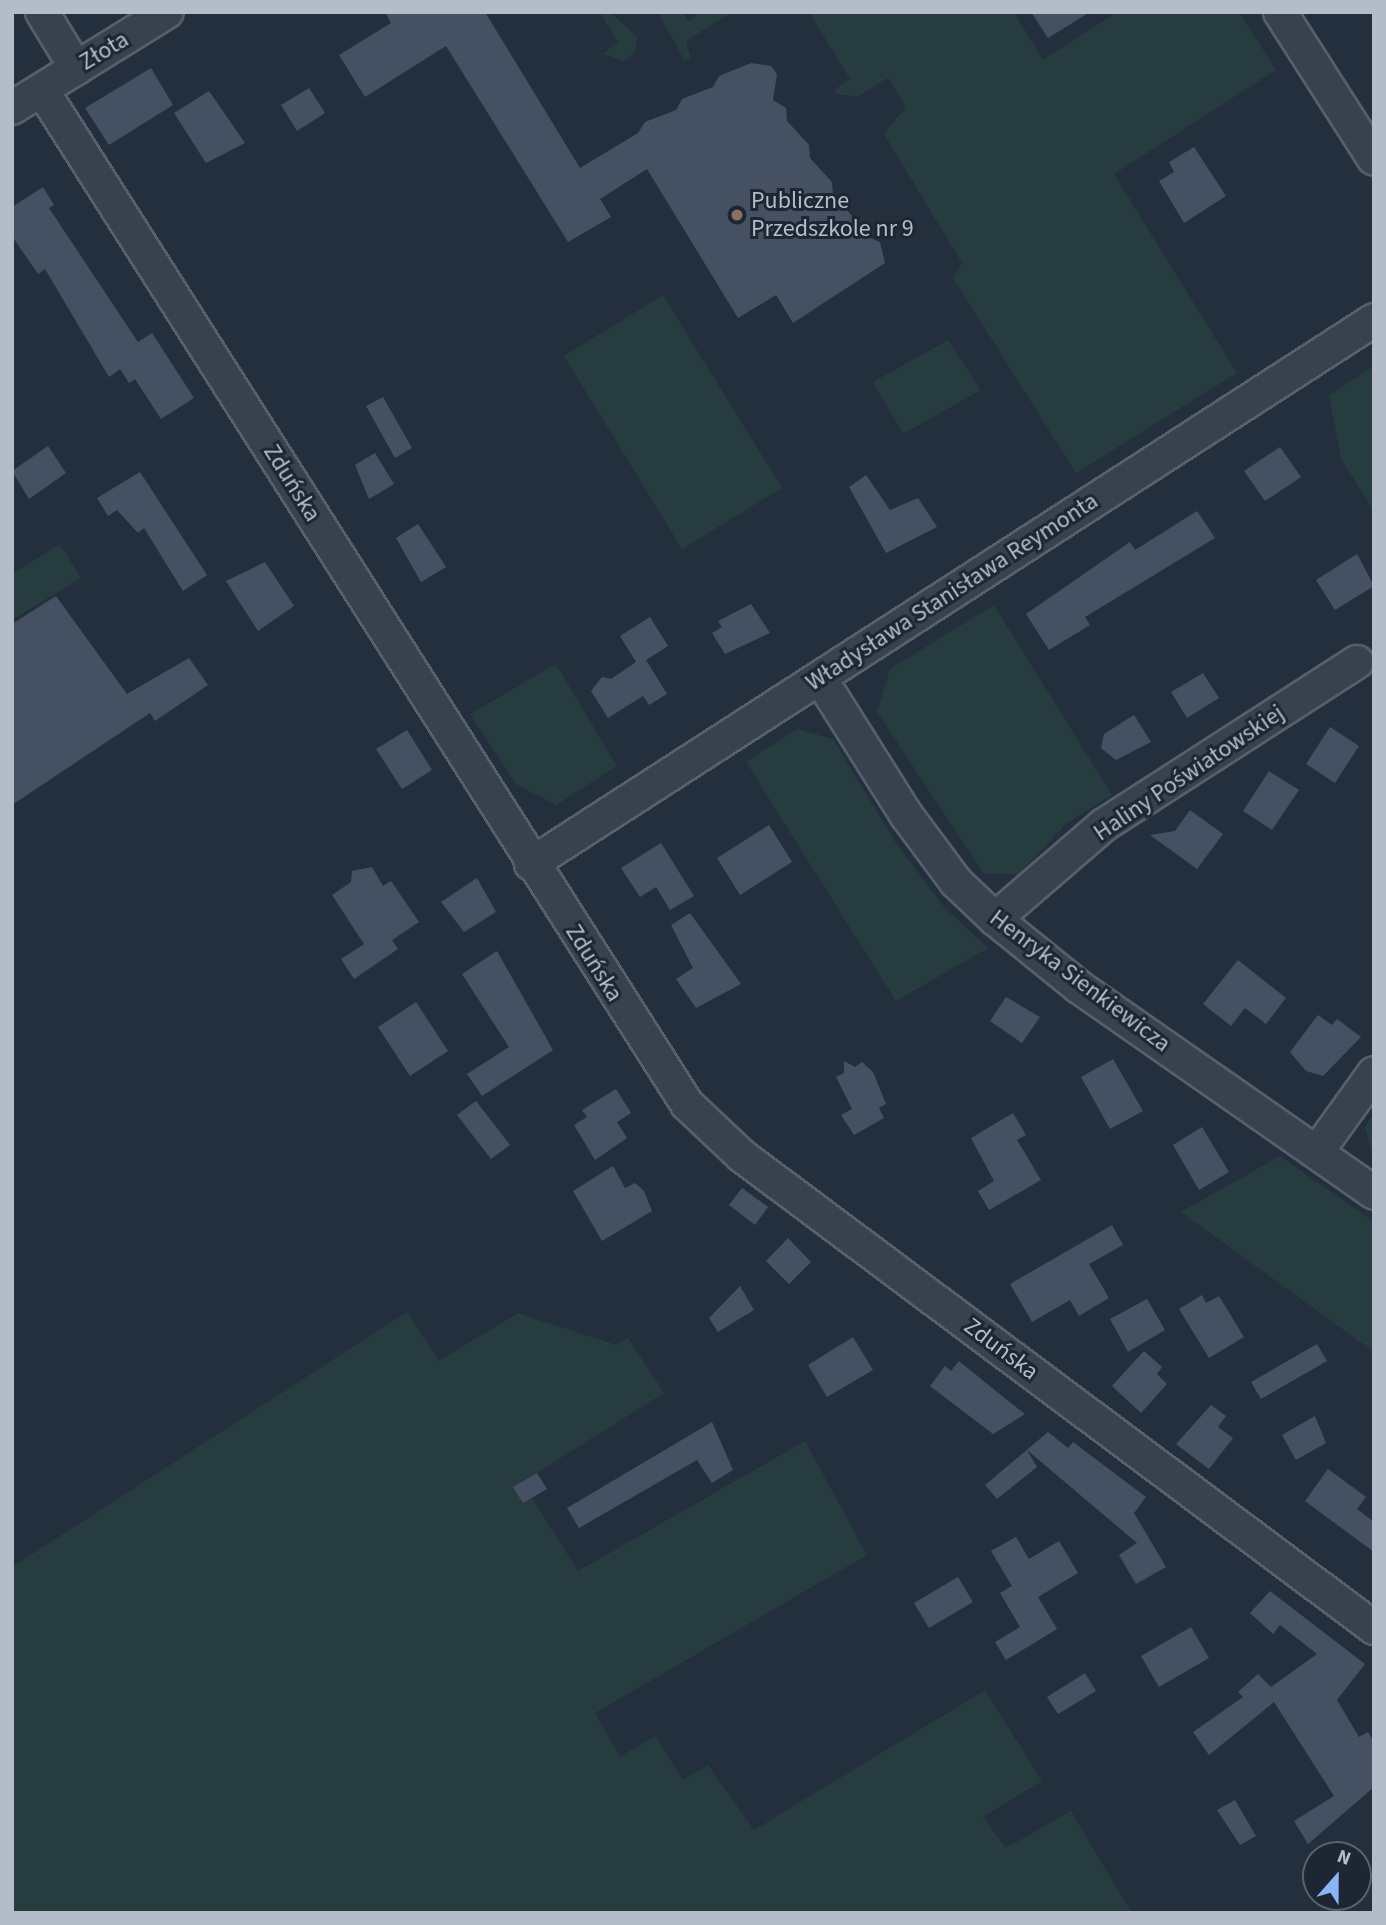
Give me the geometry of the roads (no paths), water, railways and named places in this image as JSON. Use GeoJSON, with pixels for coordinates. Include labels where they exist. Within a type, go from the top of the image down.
{"type":"FeatureCollection","features":[{"type":"Feature","properties":{"kind":"street"},"geometry":{"type":"LineString","coordinates":[[42,12],[76,68]]}},
{"type":"Feature","properties":{"kind":"street","name":"Złota"},"geometry":{"type":"LineString","coordinates":[[12,108],[167,12]]}},
{"type":"Feature","properties":{"kind":"street"},"geometry":{"type":"LineString","coordinates":[[1280,12],[1374,159]]}},
{"type":"Feature","properties":{"kind":"street","name":"Zduńska"},"geometry":{"type":"LineString","coordinates":[[41,90],[662,1071],[709,1127],[1374,1629]]}},
{"type":"Feature","properties":{"kind":"street","name":"Władysława Stanisława Reymonta"},"geometry":{"type":"LineString","coordinates":[[531,864],[1374,320]]}},
{"type":"Feature","properties":{"kind":"street","name":"Haliny Poświatowskiej"},"geometry":{"type":"LineString","coordinates":[[995,919],[1104,825],[1357,662]]}},
{"type":"Feature","properties":{"kind":"street","name":"Henryka Sienkiewicza"},"geometry":{"type":"LineString","coordinates":[[820,678],[907,816],[956,882],[995,919],[1079,987],[1374,1193]]}},
{"type":"Feature","properties":{"kind":"street"},"geometry":{"type":"LineString","coordinates":[[1317,1152],[1374,1073]]}},
{"type":"Feature","properties":{"kind":"place","name":"Publiczne Przedszkole nr 9"},"geometry":{"type":"Point","coordinates":[737,215]}}]}
